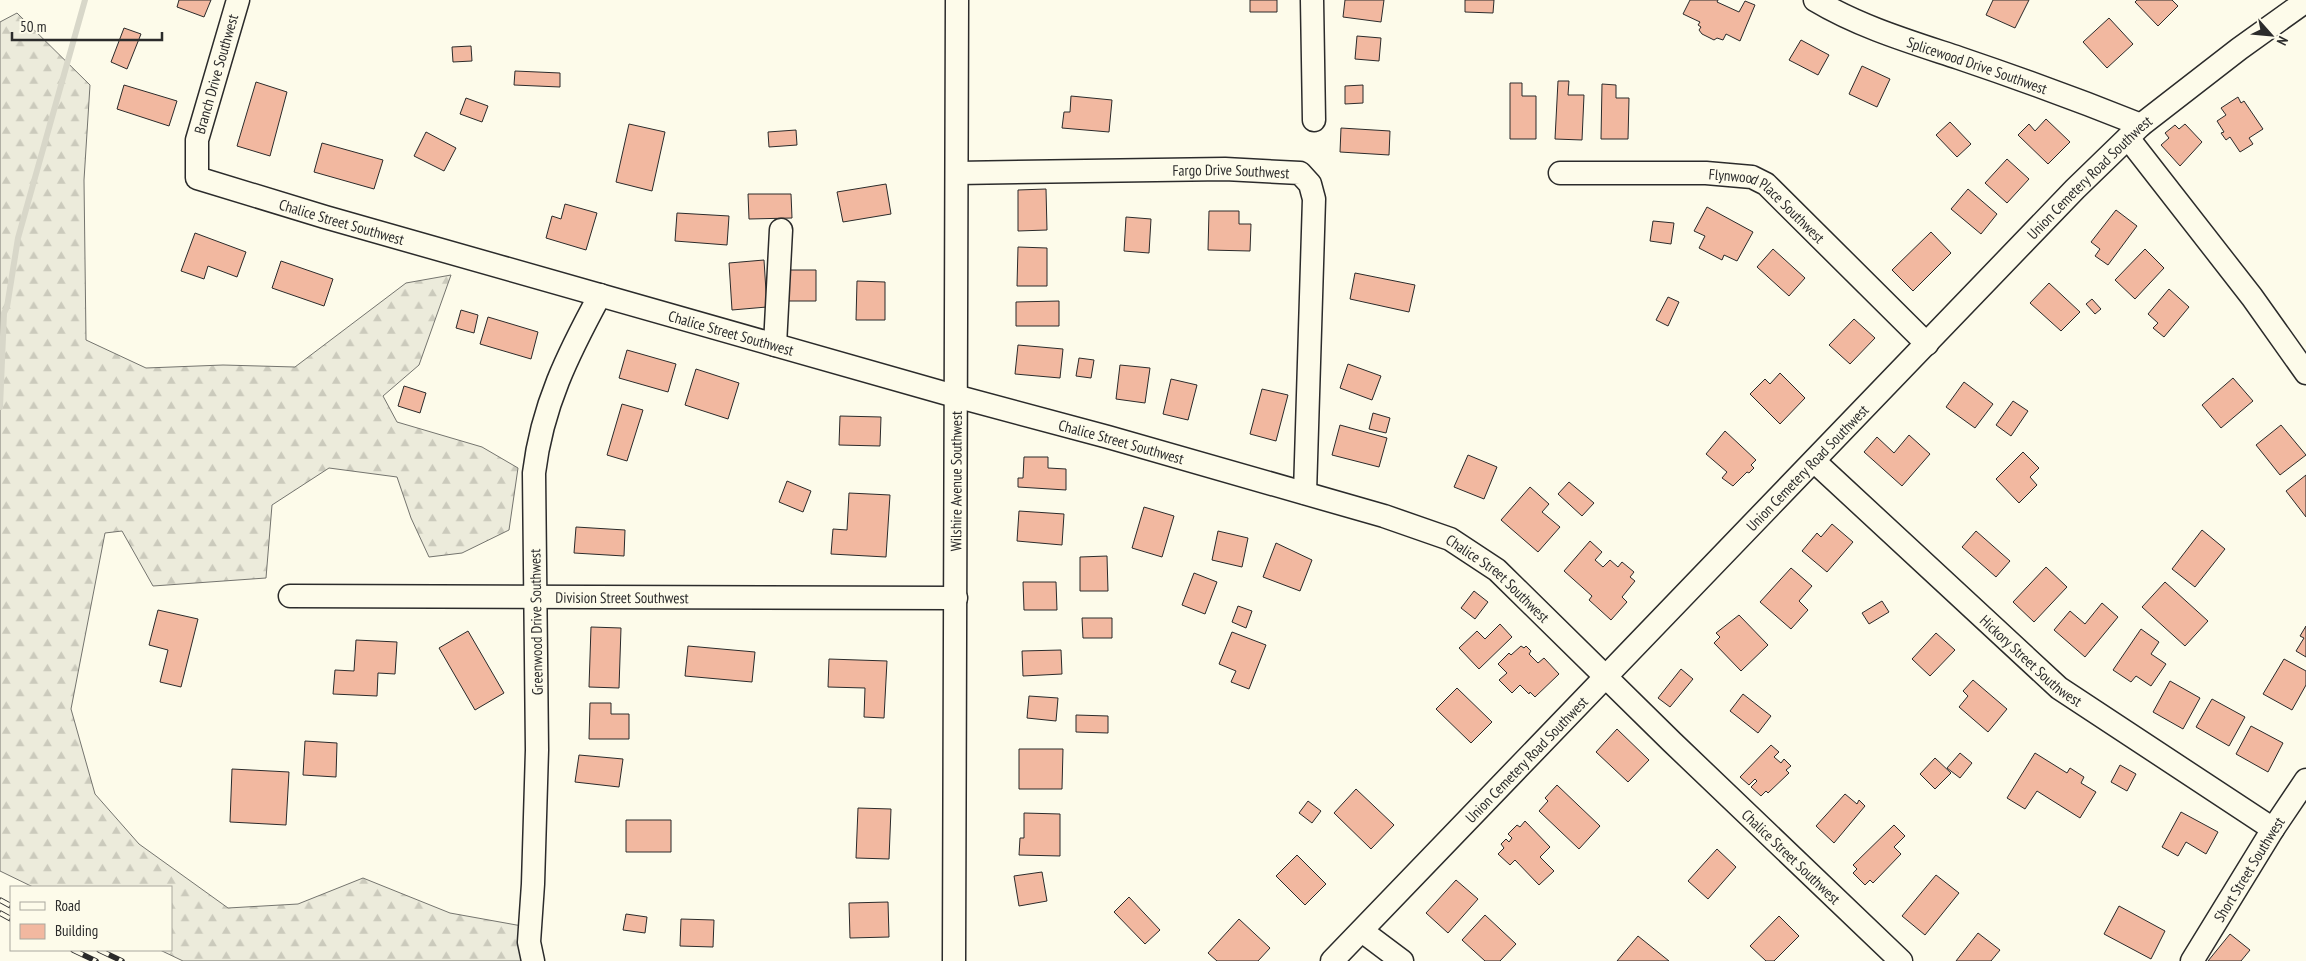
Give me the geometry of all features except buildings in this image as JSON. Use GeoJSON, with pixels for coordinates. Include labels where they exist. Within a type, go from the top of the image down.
{"type":"FeatureCollection","features":[{"type":"Feature","properties":{"kind":"street","name":"Branch Drive Southwest"},"geometry":{"type":"LineString","coordinates":[[197,178],[197,140],[238,0]]}},
{"type":"Feature","properties":{"kind":"street","name":"Wilshire Avenue Southwest"},"geometry":{"type":"LineString","coordinates":[[954,961],[957,0]]}},
{"type":"Feature","properties":{"kind":"street"},"geometry":{"type":"LineString","coordinates":[[1312,0],[1314,120]]}},
{"type":"Feature","properties":{"kind":"street","name":"Splicewood Drive Southwest"},"geometry":{"type":"LineString","coordinates":[[1816,0],[1836,12],[1887,33],[2081,100],[2135,132],[2306,373]]}},
{"type":"Feature","properties":{"kind":"street","name":"Union Cemetery Road Southwest"},"geometry":{"type":"LineString","coordinates":[[1332,961],[2075,189],[2135,132],[2239,49],[2306,1]]}},
{"type":"Feature","properties":{"kind":"street","name":"Fargo Drive Southwest"},"geometry":{"type":"LineString","coordinates":[[957,173],[1225,169],[1300,173],[1310,184],[1314,199],[1305,493]]}},
{"type":"Feature","properties":{"kind":"street","name":"Flynwood Place Southwest"},"geometry":{"type":"LineString","coordinates":[[1560,173],[1706,173],[1752,177],[1766,184],[1927,344]]}},
{"type":"Feature","properties":{"kind":"street","name":"Chalice Street Southwest"},"geometry":{"type":"LineString","coordinates":[[197,178],[325,217],[956,397],[1305,493],[1384,516],[1450,539],[1497,570],[1672,742],[1901,961]]}},
{"type":"Feature","properties":{"kind":"street"},"geometry":{"type":"LineString","coordinates":[[774,345],[781,230]]}},
{"type":"Feature","properties":{"kind":"street","name":"Greenwood Drive Southwest"},"geometry":{"type":"LineString","coordinates":[[533,961],[529,942],[533,884],[537,750],[534,473],[538,440],[553,391],[576,338],[600,295]]}},
{"type":"Feature","properties":{"kind":"street","name":"Hickory Street Southwest"},"geometry":{"type":"LineString","coordinates":[[1814,461],[2059,688],[2273,829]]}},
{"type":"Feature","properties":{"kind":"street","name":"Division Street Southwest"},"geometry":{"type":"LineString","coordinates":[[290,596],[956,598]]}},
{"type":"Feature","properties":{"kind":"street","name":"Short Street Southwest"},"geometry":{"type":"LineString","coordinates":[[2192,961],[2273,829],[2306,780]]}},
{"type":"Feature","properties":{"kind":"street"},"geometry":{"type":"LineString","coordinates":[[1362,930],[1402,961]]}},
{"type":"Feature","properties":{"kind":"green space"},"geometry":{"type":"Polygon","coordinates":[[[17,13],[90,85],[84,180],[86,340],[146,368],[223,365],[295,367],[406,283],[451,275],[419,365],[383,396],[397,422],[482,447],[518,468],[509,530],[462,553],[429,557],[411,518],[397,477],[329,468],[272,505],[266,578],[153,586],[122,531],[105,533],[71,709],[95,794],[139,844],[228,908],[298,904],[363,878],[450,913],[522,926],[530,961],[183,961],[162,951],[172,951],[172,886],[31,886],[0,871],[0,22],[17,13]]]}},
{"type":"Feature","properties":{"kind":"waterway"},"geometry":{"type":"LineString","coordinates":[[0,407],[4,313],[7,307],[18,238],[85,0]]}},
{"type":"Feature","properties":{"kind":"railway"},"geometry":{"type":"LineString","coordinates":[[0,900],[10,905]]}},
{"type":"Feature","properties":{"kind":"railway"},"geometry":{"type":"LineString","coordinates":[[0,913],[10,918]]}},
{"type":"Feature","properties":{"kind":"railway"},"geometry":{"type":"LineString","coordinates":[[75,951],[96,961]]}},
{"type":"Feature","properties":{"kind":"railway"},"geometry":{"type":"LineString","coordinates":[[101,951],[122,961]]}}]}
